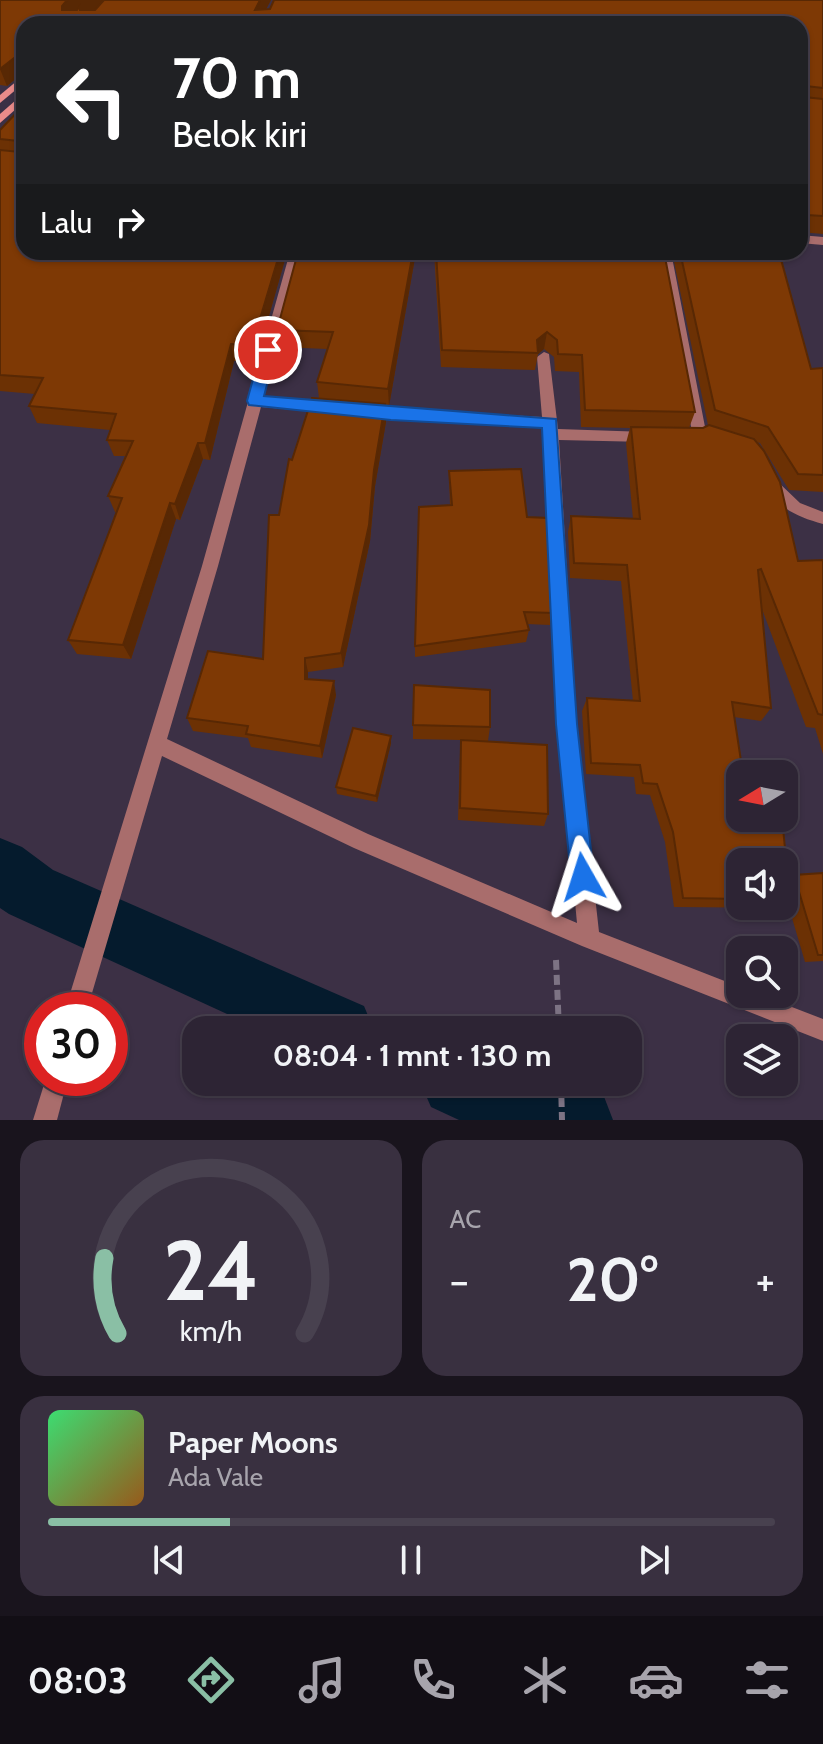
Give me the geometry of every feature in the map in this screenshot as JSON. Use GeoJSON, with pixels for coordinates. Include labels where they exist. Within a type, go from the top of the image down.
{"type":"FeatureCollection","features":[{"type":"Feature","properties":{"kind":"main road"},"geometry":{"type":"LineString","coordinates":[[0,100],[16,85]]}},
{"type":"Feature","properties":{"kind":"main road"},"geometry":{"type":"LineString","coordinates":[[0,120],[16,104]]}},
{"type":"Feature","properties":{"kind":"street"},"geometry":{"type":"LineString","coordinates":[[81,992],[210,566],[294,260]]}},
{"type":"Feature","properties":{"kind":"street"},"geometry":{"type":"LineString","coordinates":[[667,260],[706,434],[676,438]]}},
{"type":"Feature","properties":{"kind":"street"},"geometry":{"type":"LineString","coordinates":[[544,357],[551,428],[567,724],[589,939]]}},
{"type":"Feature","properties":{"kind":"street"},"geometry":{"type":"LineString","coordinates":[[255,401],[660,437]]}},
{"type":"Feature","properties":{"kind":"street"},"geometry":{"type":"LineString","coordinates":[[769,475],[784,503],[795,510],[823,518]]}},
{"type":"Feature","properties":{"kind":"street"},"geometry":{"type":"LineString","coordinates":[[157,744],[361,841],[589,939],[823,1030]]}},
{"type":"Feature","properties":{"kind":"street"},"geometry":{"type":"LineString","coordinates":[[45,1120],[52,1096]]}},
{"type":"Feature","properties":{"kind":"path"},"geometry":{"type":"LineString","coordinates":[[558,991],[559,1016]]}},
{"type":"Feature","properties":{"kind":"path"},"geometry":{"type":"LineString","coordinates":[[561,1096],[562,1120]]}},
{"type":"Feature","properties":{"kind":"building"},"geometry":{"type":"Polygon","coordinates":[[[0,0],[67,0],[62,10],[77,10],[80,6],[80,10],[95,10],[104,0],[260,0],[255,10],[270,9],[274,0],[823,0],[823,88],[808,86],[808,16],[16,16],[16,57],[0,69],[0,0]]]}},
{"type":"Feature","properties":{"kind":"building"},"geometry":{"type":"Polygon","coordinates":[[[808,97],[823,99],[823,216],[808,215],[808,97]]]}},
{"type":"Feature","properties":{"kind":"building"},"geometry":{"type":"Polygon","coordinates":[[[16,113],[16,141],[0,139],[0,130],[16,113]]]}},
{"type":"Feature","properties":{"kind":"building"},"geometry":{"type":"Polygon","coordinates":[[[0,150],[16,152],[16,260],[278,260],[257,329],[253,329],[249,345],[231,344],[205,443],[198,443],[175,504],[170,503],[123,645],[68,640],[122,498],[108,496],[133,441],[107,440],[116,414],[29,406],[43,378],[0,375],[0,150]]]}},
{"type":"Feature","properties":{"kind":"building"},"geometry":{"type":"Polygon","coordinates":[[[296,260],[412,260],[388,389],[317,382],[333,332],[277,330],[296,260]]]}},
{"type":"Feature","properties":{"kind":"building"},"geometry":{"type":"Polygon","coordinates":[[[436,260],[666,260],[695,412],[585,410],[582,355],[558,354],[557,340],[547,332],[537,340],[538,353],[442,350],[436,260]]]}},
{"type":"Feature","properties":{"kind":"building"},"geometry":{"type":"Polygon","coordinates":[[[682,260],[781,260],[811,369],[823,368],[823,475],[798,474],[768,427],[715,410],[682,260]]]}},
{"type":"Feature","properties":{"kind":"building"},"geometry":{"type":"Polygon","coordinates":[[[312,398],[385,404],[369,525],[341,653],[305,658],[305,679],[334,681],[320,746],[246,734],[248,726],[187,718],[208,651],[263,659],[269,515],[279,515],[289,459],[292,460],[312,398]]]}},
{"type":"Feature","properties":{"kind":"building"},"geometry":{"type":"Polygon","coordinates":[[[709,425],[754,439],[780,482],[798,561],[823,560],[823,715],[818,714],[761,569],[758,570],[771,708],[732,702],[741,760],[726,760],[726,832],[783,832],[785,848],[726,848],[726,899],[683,898],[673,832],[657,784],[643,783],[640,765],[591,763],[587,698],[640,701],[627,565],[574,563],[571,516],[640,519],[631,427],[703,428],[709,425]]]}},
{"type":"Feature","properties":{"kind":"building"},"geometry":{"type":"Polygon","coordinates":[[[521,469],[527,517],[548,518],[553,613],[524,612],[529,630],[415,646],[419,507],[452,505],[449,471],[521,469]]]}},
{"type":"Feature","properties":{"kind":"building"},"geometry":{"type":"Polygon","coordinates":[[[414,685],[490,690],[490,727],[413,725],[414,685]]]}},
{"type":"Feature","properties":{"kind":"building"},"geometry":{"type":"Polygon","coordinates":[[[353,728],[391,736],[376,796],[336,787],[353,728]]]}},
{"type":"Feature","properties":{"kind":"building"},"geometry":{"type":"Polygon","coordinates":[[[461,740],[547,745],[548,814],[460,808],[461,740]]]}},
{"type":"Feature","properties":{"kind":"building"},"geometry":{"type":"Polygon","coordinates":[[[823,873],[823,955],[818,955],[798,888],[798,875],[823,873]]]}},
{"type":"Feature","properties":{"kind":"waterway"},"geometry":{"type":"LineString","coordinates":[[0,869],[31,892],[309,1016]]}},
{"type":"Feature","properties":{"kind":"waterway"},"geometry":{"type":"LineString","coordinates":[[488,1096],[577,1120]]}},
{"type":"Feature","properties":{"kind":"route"},"geometry":{"type":"LineString","coordinates":[[268,350],[255,401],[391,414],[550,423],[567,724],[583,877]]}}]}
